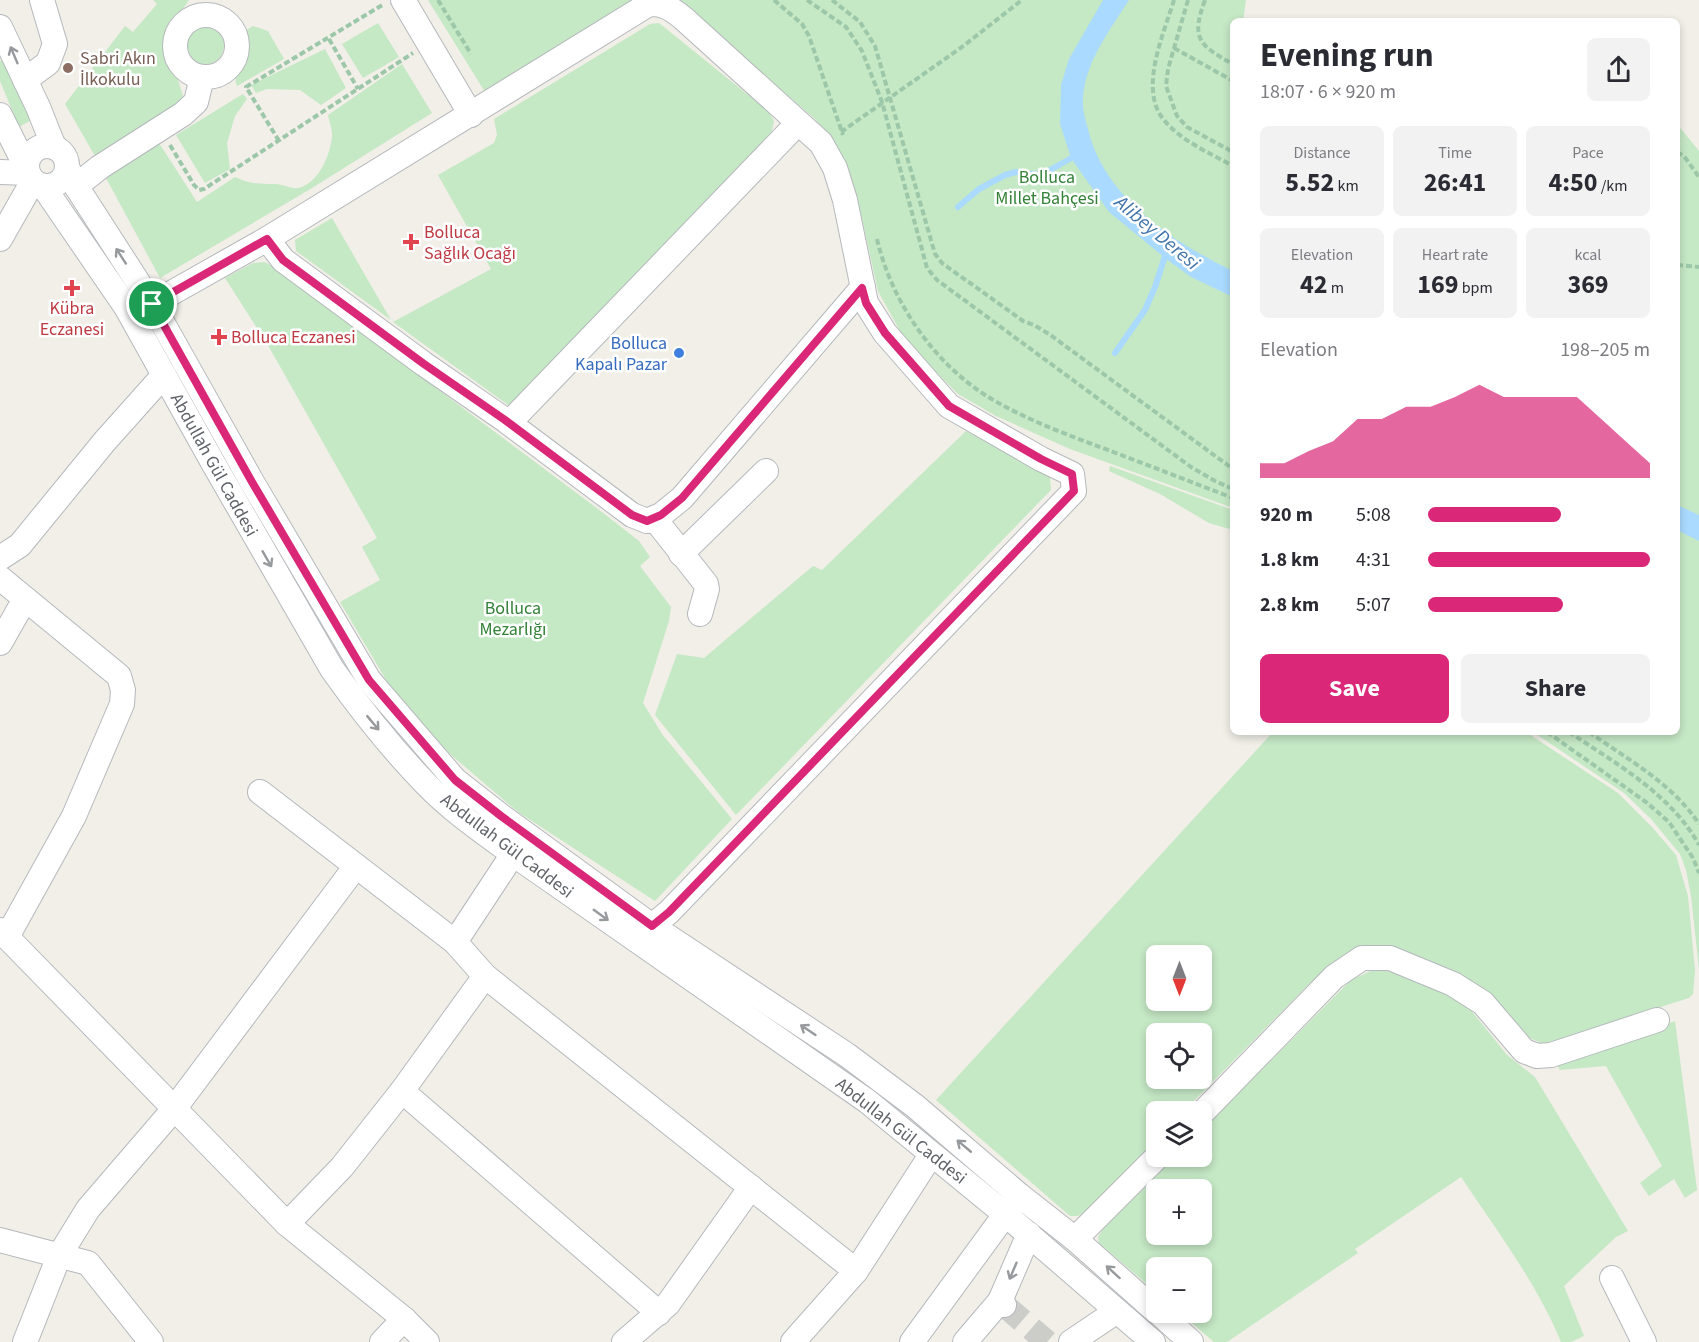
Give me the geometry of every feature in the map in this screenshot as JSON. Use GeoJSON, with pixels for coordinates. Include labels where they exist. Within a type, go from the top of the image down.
{"type":"FeatureCollection","features":[{"type":"Feature","properties":{"kind":"street"},"geometry":{"type":"LineString","coordinates":[[25,80],[48,63],[55,44],[42,0]]}},
{"type":"Feature","properties":{"kind":"street"},"geometry":{"type":"LineString","coordinates":[[403,0],[471,115]]}},
{"type":"Feature","properties":{"kind":"street"},"geometry":{"type":"LineString","coordinates":[[152,304],[267,239],[649,4],[658,3],[683,18],[821,143],[835,168],[845,200],[866,303],[885,333],[949,406],[1041,459],[1072,474],[1074,491],[669,912],[652,926]]}},
{"type":"Feature","properties":{"kind":"street"},"geometry":{"type":"LineString","coordinates":[[206,7],[228,24],[235,33],[237,53],[226,70],[217,76],[202,77],[186,71],[179,63],[174,43],[182,25],[206,7]]}},
{"type":"Feature","properties":{"kind":"street","name":"Abdullah Gül Caddesi"},"geometry":{"type":"LineString","coordinates":[[0,27],[66,167],[152,304],[252,482],[369,680],[455,780],[652,926],[847,1055],[915,1106],[1012,1205],[1029,1234],[1153,1342]]}},
{"type":"Feature","properties":{"kind":"street"},"geometry":{"type":"LineString","coordinates":[[66,167],[100,167],[161,128],[196,102],[202,77]]}},
{"type":"Feature","properties":{"kind":"street","name":"Abdullah Gül Caddesi"},"geometry":{"type":"LineString","coordinates":[[0,115],[32,177],[126,307],[332,669],[355,701],[427,785],[466,819],[513,854],[867,1101],[931,1155],[1012,1205],[1075,1239],[1146,1302]]}},
{"type":"Feature","properties":{"kind":"street"},"geometry":{"type":"LineString","coordinates":[[509,423],[798,123]]}},
{"type":"Feature","properties":{"kind":"street"},"geometry":{"type":"LineString","coordinates":[[0,239],[32,177],[29,156],[37,148],[49,146],[66,167]]}},
{"type":"Feature","properties":{"kind":"street"},"geometry":{"type":"LineString","coordinates":[[0,172],[32,177],[56,184],[62,180],[66,167]]}},
{"type":"Feature","properties":{"kind":"street"},"geometry":{"type":"LineString","coordinates":[[267,239],[283,260],[632,515],[647,521],[661,515],[682,498],[862,288]]}},
{"type":"Feature","properties":{"kind":"street"},"geometry":{"type":"LineString","coordinates":[[0,558],[20,545],[105,441],[164,375]]}},
{"type":"Feature","properties":{"kind":"street"},"geometry":{"type":"LineString","coordinates":[[681,554],[766,471]]}},
{"type":"Feature","properties":{"kind":"street"},"geometry":{"type":"LineString","coordinates":[[654,518],[706,584],[707,589],[700,614]]}},
{"type":"Feature","properties":{"kind":"street"},"geometry":{"type":"LineString","coordinates":[[0,578],[119,676],[123,690],[122,704],[74,816],[3,933],[287,1224],[404,1319],[427,1342]]}},
{"type":"Feature","properties":{"kind":"street"},"geometry":{"type":"LineString","coordinates":[[0,643],[25,600]]}},
{"type":"Feature","properties":{"kind":"street"},"geometry":{"type":"LineString","coordinates":[[260,792],[455,942],[485,976],[856,1271]]}},
{"type":"Feature","properties":{"kind":"street"},"geometry":{"type":"LineString","coordinates":[[455,942],[513,854]]}},
{"type":"Feature","properties":{"kind":"street"},"geometry":{"type":"LineString","coordinates":[[25,1342],[59,1256],[88,1209],[174,1109],[356,866]]}},
{"type":"Feature","properties":{"kind":"street"},"geometry":{"type":"LineString","coordinates":[[1212,1103],[1334,977],[1362,958],[1390,958],[1453,984],[1484,1003],[1524,1051],[1537,1056],[1551,1055],[1657,1020]]}},
{"type":"Feature","properties":{"kind":"street"},"geometry":{"type":"LineString","coordinates":[[287,1224],[342,1167],[402,1091],[485,976]]}},
{"type":"Feature","properties":{"kind":"street"},"geometry":{"type":"LineString","coordinates":[[402,1091],[659,1313]]}},
{"type":"Feature","properties":{"kind":"street"},"geometry":{"type":"LineString","coordinates":[[793,1342],[856,1271],[931,1155]]}},
{"type":"Feature","properties":{"kind":"street"},"geometry":{"type":"LineString","coordinates":[[1075,1239],[1147,1167]]}},
{"type":"Feature","properties":{"kind":"street"},"geometry":{"type":"LineString","coordinates":[[624,1342],[668,1304],[751,1187]]}},
{"type":"Feature","properties":{"kind":"street"},"geometry":{"type":"LineString","coordinates":[[912,1342],[1012,1205]]}},
{"type":"Feature","properties":{"kind":"street"},"geometry":{"type":"LineString","coordinates":[[965,1342],[1002,1303],[1029,1234]]}},
{"type":"Feature","properties":{"kind":"street"},"geometry":{"type":"LineString","coordinates":[[0,1240],[88,1263],[151,1342]]}},
{"type":"Feature","properties":{"kind":"street"},"geometry":{"type":"LineString","coordinates":[[1612,1278],[1644,1342]]}},
{"type":"Feature","properties":{"kind":"street"},"geometry":{"type":"LineString","coordinates":[[1071,1342],[1117,1311]]}},
{"type":"Feature","properties":{"kind":"street"},"geometry":{"type":"LineString","coordinates":[[382,1342],[404,1319]]}},
{"type":"Feature","properties":{"kind":"street","name":"Abdullah Gül Caddesi"},"geometry":{"type":"LineString","coordinates":[[1169,1323],[1191,1342]]}},
{"type":"Feature","properties":{"kind":"path"},"geometry":{"type":"LineString","coordinates":[[279,141],[246,87],[391,0]]}},
{"type":"Feature","properties":{"kind":"path"},"geometry":{"type":"LineString","coordinates":[[438,0],[471,54]]}},
{"type":"Feature","properties":{"kind":"path"},"geometry":{"type":"LineString","coordinates":[[774,0],[802,24],[845,140]]}},
{"type":"Feature","properties":{"kind":"path"},"geometry":{"type":"LineString","coordinates":[[807,0],[846,27],[862,51],[882,102],[927,268],[937,280],[1191,467],[1215,482],[1230,488]]}},
{"type":"Feature","properties":{"kind":"path"},"geometry":{"type":"LineString","coordinates":[[832,0],[860,22],[869,34],[890,96],[935,254],[942,263],[1023,321],[1048,334],[1230,467]]}},
{"type":"Feature","properties":{"kind":"path"},"geometry":{"type":"LineString","coordinates":[[842,132],[962,47],[1022,0]]}},
{"type":"Feature","properties":{"kind":"path"},"geometry":{"type":"LineString","coordinates":[[1174,0],[1154,69],[1152,87],[1155,102],[1162,118],[1173,129],[1197,146],[1230,164]]}},
{"type":"Feature","properties":{"kind":"path"},"geometry":{"type":"LineString","coordinates":[[1188,0],[1168,69],[1166,86],[1177,116],[1187,127],[1230,150]]}},
{"type":"Feature","properties":{"kind":"path"},"geometry":{"type":"LineString","coordinates":[[1205,0],[1197,20],[1199,37],[1212,51],[1230,62]]}},
{"type":"Feature","properties":{"kind":"path"},"geometry":{"type":"LineString","coordinates":[[329,39],[358,89]]}},
{"type":"Feature","properties":{"kind":"path"},"geometry":{"type":"LineString","coordinates":[[161,128],[194,184],[199,190],[204,189],[428,43]]}},
{"type":"Feature","properties":{"kind":"path"},"geometry":{"type":"LineString","coordinates":[[1174,48],[1230,79]]}},
{"type":"Feature","properties":{"kind":"path"},"geometry":{"type":"LineString","coordinates":[[1680,154],[1699,177]]}},
{"type":"Feature","properties":{"kind":"path"},"geometry":{"type":"LineString","coordinates":[[875,233],[891,284],[915,323],[940,356],[976,388],[994,401],[1043,424],[1230,497]]}},
{"type":"Feature","properties":{"kind":"path"},"geometry":{"type":"LineString","coordinates":[[1680,265],[1699,267]]}},
{"type":"Feature","properties":{"kind":"path"},"geometry":{"type":"LineString","coordinates":[[1551,735],[1646,801],[1669,822],[1693,858],[1699,873]]}},
{"type":"Feature","properties":{"kind":"path"},"geometry":{"type":"LineString","coordinates":[[1573,735],[1656,793],[1677,814],[1699,845]]}},
{"type":"Feature","properties":{"kind":"path"},"geometry":{"type":"LineString","coordinates":[[1593,735],[1683,802],[1699,824]]}},
{"type":"Feature","properties":{"kind":"green space"},"geometry":{"type":"Polygon","coordinates":[[[153,0],[189,0],[174,22],[166,42],[183,96],[172,109],[95,156],[65,104],[125,26],[133,32],[157,4],[153,0]]]}},
{"type":"Feature","properties":{"kind":"green space"},"geometry":{"type":"Polygon","coordinates":[[[428,0],[647,0],[485,92],[428,0]]]}},
{"type":"Feature","properties":{"kind":"green space","name":"Bolluca Millet Bahçesi"},"geometry":{"type":"Polygon","coordinates":[[[678,0],[1246,0],[1243,18],[1230,18],[1230,507],[1070,449],[996,416],[958,394],[906,342],[878,291],[852,181],[833,144],[816,120],[678,0]]]}},
{"type":"Feature","properties":{"kind":"green space"},"geometry":{"type":"Polygon","coordinates":[[[378,23],[399,57],[363,78],[342,44],[378,23]]]}},
{"type":"Feature","properties":{"kind":"green space"},"geometry":{"type":"Polygon","coordinates":[[[659,23],[768,111],[774,121],[771,135],[511,407],[393,322],[491,269],[438,175],[494,143],[497,135],[494,119],[650,24],[659,23]]]}},
{"type":"Feature","properties":{"kind":"green space"},"geometry":{"type":"Polygon","coordinates":[[[204,25],[212,26],[218,31],[223,37],[223,53],[218,59],[212,64],[204,65],[196,64],[190,59],[185,53],[184,45],[185,37],[190,31],[196,26],[204,25]]]}},
{"type":"Feature","properties":{"kind":"green space"},"geometry":{"type":"Polygon","coordinates":[[[253,26],[268,31],[284,59],[237,86],[236,73],[245,45],[243,32],[253,26]]]}},
{"type":"Feature","properties":{"kind":"green space"},"geometry":{"type":"Polygon","coordinates":[[[325,49],[346,88],[321,105],[300,90],[267,89],[256,93],[251,85],[325,49]]]}},
{"type":"Feature","properties":{"kind":"green space"},"geometry":{"type":"Polygon","coordinates":[[[2,60],[33,119],[19,127],[0,81],[0,61],[2,60]]]}},
{"type":"Feature","properties":{"kind":"green space"},"geometry":{"type":"Polygon","coordinates":[[[402,64],[432,113],[312,188],[160,278],[106,178],[159,143],[197,202],[235,177],[259,184],[278,184],[298,188],[317,175],[326,160],[332,135],[328,115],[402,64]]]}},
{"type":"Feature","properties":{"kind":"green space"},"geometry":{"type":"Polygon","coordinates":[[[243,94],[247,99],[235,116],[227,143],[230,169],[205,183],[176,135],[243,94]]]}},
{"type":"Feature","properties":{"kind":"green space"},"geometry":{"type":"Polygon","coordinates":[[[1680,128],[1699,151],[1699,969],[1691,896],[1680,854],[1651,819],[1624,793],[1537,735],[1680,735],[1680,128]]]}},
{"type":"Feature","properties":{"kind":"green space"},"geometry":{"type":"Polygon","coordinates":[[[332,218],[391,320],[296,251],[295,240],[332,218]]]}},
{"type":"Feature","properties":{"kind":"green space","name":"Bolluca Mezarlığı"},"geometry":{"type":"Polygon","coordinates":[[[265,262],[598,509],[639,541],[650,557],[640,566],[671,607],[669,621],[643,703],[662,734],[732,819],[655,901],[518,812],[450,754],[392,690],[340,602],[380,580],[362,547],[377,538],[269,347],[225,278],[253,263],[265,262]]]}},
{"type":"Feature","properties":{"kind":"green space"},"geometry":{"type":"Polygon","coordinates":[[[966,431],[1050,477],[1051,490],[736,815],[655,715],[677,654],[704,658],[813,566],[822,570],[966,431]]]}},
{"type":"Feature","properties":{"kind":"green space"},"geometry":{"type":"Polygon","coordinates":[[[1110,466],[1230,509],[1230,529],[1209,523],[1160,494],[1109,471],[1110,466]]]}},
{"type":"Feature","properties":{"kind":"green space"},"geometry":{"type":"Polygon","coordinates":[[[1270,735],[1531,735],[1618,793],[1676,855],[1688,896],[1695,970],[1693,994],[1689,998],[1544,1044],[1527,1037],[1503,1012],[1358,948],[1309,984],[1212,1083],[1212,1023],[1146,1023],[1146,1089],[1206,1089],[1194,1101],[1146,1101],[1146,1150],[1087,1211],[1078,1216],[1070,1216],[936,1100],[1270,735]]]}},
{"type":"Feature","properties":{"kind":"green space"},"geometry":{"type":"Polygon","coordinates":[[[1373,970],[1399,972],[1445,990],[1470,1009],[1507,1055],[1535,1077],[1628,1231],[1616,1237],[1564,1286],[1584,1336],[1571,1342],[1561,1342],[1528,1278],[1461,1177],[1355,1249],[1358,1253],[1227,1342],[1214,1342],[1192,1323],[1212,1323],[1212,1257],[1146,1257],[1146,1283],[1099,1243],[1098,1237],[1103,1229],[1146,1186],[1146,1245],[1212,1245],[1212,1179],[1153,1179],[1165,1167],[1212,1167],[1212,1120],[1351,980],[1373,970]]]}},
{"type":"Feature","properties":{"kind":"green space"},"geometry":{"type":"Polygon","coordinates":[[[1675,1021],[1697,1190],[1685,1198],[1674,1179],[1649,1196],[1640,1183],[1662,1166],[1606,1066],[1560,1070],[1557,1065],[1675,1021]]]}},
{"type":"Feature","properties":{"kind":"water","name":"Alibey Deresi"},"geometry":{"type":"Polygon","coordinates":[[[1103,0],[1129,0],[1093,59],[1085,85],[1084,114],[1096,154],[1125,197],[1144,215],[1187,246],[1230,269],[1230,296],[1191,277],[1109,212],[1071,158],[1060,124],[1061,85],[1069,59],[1103,0]]]}},
{"type":"Feature","properties":{"kind":"water"},"geometry":{"type":"Polygon","coordinates":[[[1680,506],[1699,515],[1699,541],[1680,532],[1680,506]]]}},
{"type":"Feature","properties":{"kind":"waterway"},"geometry":{"type":"LineString","coordinates":[[958,207],[979,189],[1005,175],[1016,172],[1041,175],[1077,155]]}},
{"type":"Feature","properties":{"kind":"waterway","name":"Alibey Deresi"},"geometry":{"type":"LineString","coordinates":[[1115,353],[1145,310],[1167,250]]}},
{"type":"Feature","properties":{"kind":"tunnel"},"geometry":{"type":"LineString","coordinates":[[1004,1305],[1047,1342]]}},
{"type":"Feature","properties":{"kind":"place","name":"Sabri Akın İlkokulu"},"geometry":{"type":"Point","coordinates":[68,68]}},
{"type":"Feature","properties":{"kind":"place","name":"Bolluca Sağlık Ocağı"},"geometry":{"type":"Point","coordinates":[411,242]}},
{"type":"Feature","properties":{"kind":"place","name":"Kübra Eczanesi"},"geometry":{"type":"Point","coordinates":[72,288]}},
{"type":"Feature","properties":{"kind":"place","name":"Bolluca Eczanesi"},"geometry":{"type":"Point","coordinates":[219,337]}},
{"type":"Feature","properties":{"kind":"place","name":"Bolluca Kapalı Pazar"},"geometry":{"type":"Point","coordinates":[679,353]}},
{"type":"Feature","properties":{"kind":"route"},"geometry":{"type":"LineString","coordinates":[[267,239],[283,260],[632,515],[647,521],[661,515],[682,498],[862,288],[866,303],[885,333],[949,406],[1041,459],[1072,474],[1074,491],[669,912],[652,926],[455,780],[369,680],[345,643],[252,482],[152,304],[267,239]]}}]}
